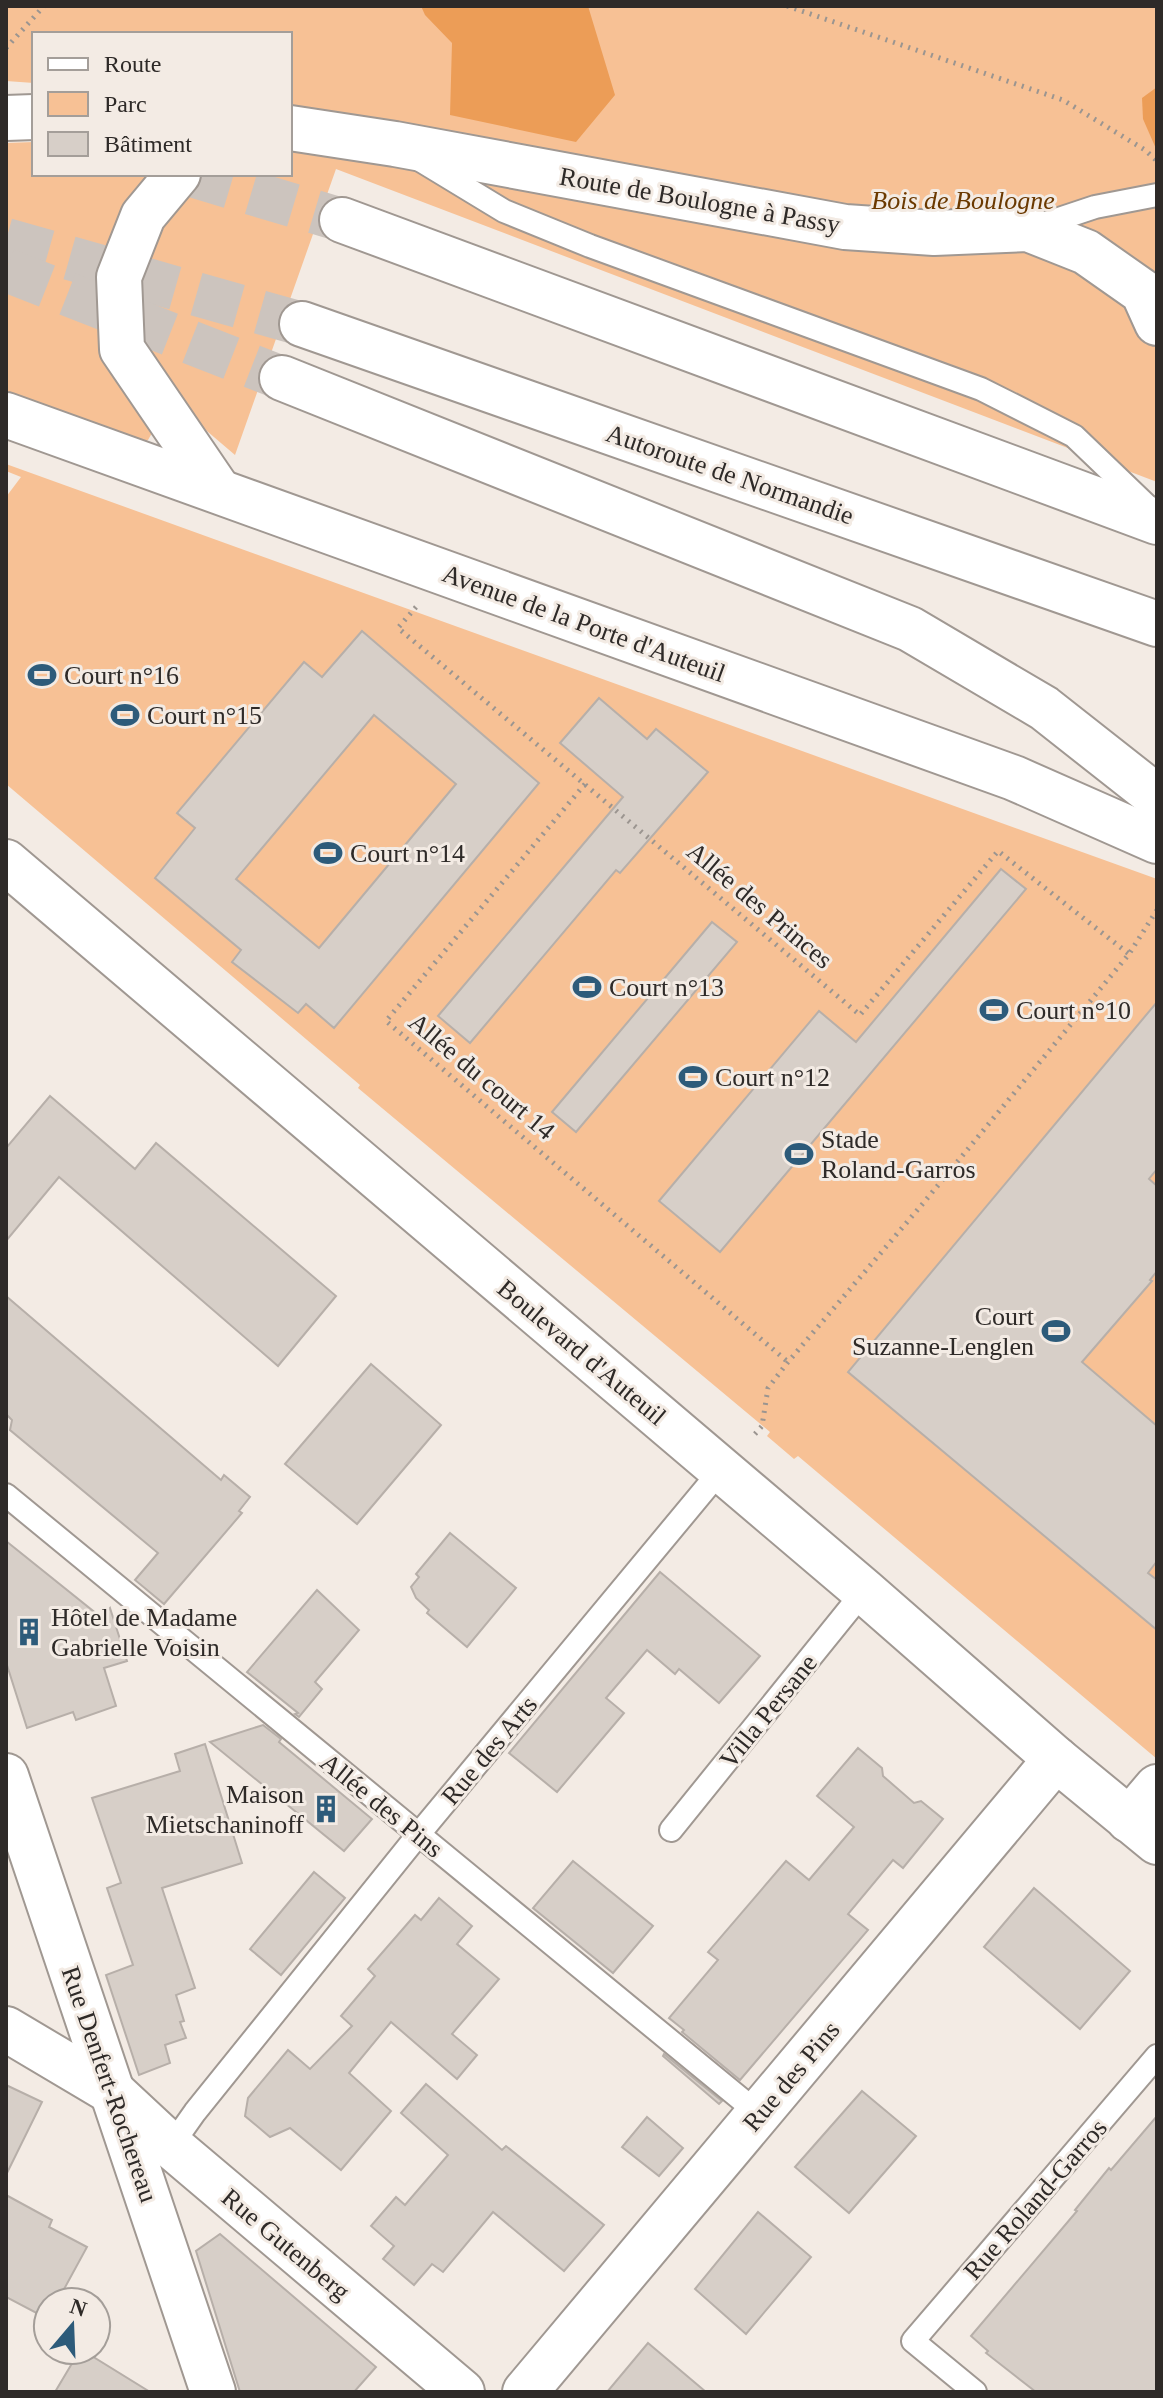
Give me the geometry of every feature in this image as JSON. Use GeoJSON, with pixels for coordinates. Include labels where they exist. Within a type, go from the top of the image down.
{"type":"FeatureCollection","features":[{"type":"Feature","properties":{"kind":"main road"},"geometry":{"type":"LineString","coordinates":[[6,118],[32,117]]}},
{"type":"Feature","properties":{"kind":"main road","name":"Route de Boulogne à Passy"},"geometry":{"type":"LineString","coordinates":[[292,128],[395,144],[845,227],[934,233],[1028,229]]}},
{"type":"Feature","properties":{"kind":"main road"},"geometry":{"type":"LineString","coordinates":[[176,176],[143,216],[119,277],[122,349],[218,490]]}},
{"type":"Feature","properties":{"kind":"main road"},"geometry":{"type":"LineString","coordinates":[[342,220],[1157,522]]}},
{"type":"Feature","properties":{"kind":"main road"},"geometry":{"type":"LineString","coordinates":[[1028,229],[1086,252],[1143,292],[1157,323]]}},
{"type":"Feature","properties":{"kind":"main road","name":"Autoroute de Normandie"},"geometry":{"type":"LineString","coordinates":[[302,324],[1157,624]]}},
{"type":"Feature","properties":{"kind":"main road"},"geometry":{"type":"LineString","coordinates":[[282,378],[910,629],[1044,708],[1157,797]]}},
{"type":"Feature","properties":{"kind":"main road","name":"Avenue de la Porte d'Auteuil"},"geometry":{"type":"LineString","coordinates":[[6,415],[1014,778],[1157,841]]}},
{"type":"Feature","properties":{"kind":"main road","name":"Boulevard d'Auteuil"},"geometry":{"type":"LineString","coordinates":[[6,862],[1143,1831]]}},
{"type":"Feature","properties":{"kind":"main road","name":"Rue des Pins"},"geometry":{"type":"LineString","coordinates":[[525,2392],[1056,1759]]}},
{"type":"Feature","properties":{"kind":"main road","name":"Rue Denfert-Rochereau"},"geometry":{"type":"LineString","coordinates":[[6,1776],[213,2392]]}},
{"type":"Feature","properties":{"kind":"main road"},"geometry":{"type":"LineString","coordinates":[[1143,1831],[1157,1787]]}},
{"type":"Feature","properties":{"kind":"main road","name":"Rue Gutenberg"},"geometry":{"type":"LineString","coordinates":[[6,2029],[114,2093],[171,2146],[462,2392]]}},
{"type":"Feature","properties":{"kind":"lane"},"geometry":{"type":"LineString","coordinates":[[395,144],[504,211],[590,246],[981,389],[1074,436],[1157,516]]}},
{"type":"Feature","properties":{"kind":"lane","name":"Route de Boulogne à Passy"},"geometry":{"type":"LineString","coordinates":[[1028,229],[1095,207],[1157,195]]}},
{"type":"Feature","properties":{"kind":"lane","name":"Rue des Arts"},"geometry":{"type":"LineString","coordinates":[[171,2146],[418,1835],[721,1470]]}},
{"type":"Feature","properties":{"kind":"lane","name":"Allée des Pins"},"geometry":{"type":"LineString","coordinates":[[6,1495],[759,2114]]}},
{"type":"Feature","properties":{"kind":"lane","name":"Villa Persane"},"geometry":{"type":"LineString","coordinates":[[671,1830],[864,1591]]}},
{"type":"Feature","properties":{"kind":"lane","name":"Rue Roland-Garros"},"geometry":{"type":"LineString","coordinates":[[975,2392],[913,2341],[1157,2056]]}},
{"type":"Feature","properties":{"kind":"path"},"geometry":{"type":"LineString","coordinates":[[6,48],[44,6]]}},
{"type":"Feature","properties":{"kind":"path"},"geometry":{"type":"LineString","coordinates":[[787,6],[1063,100],[1145,150],[1157,161]]}},
{"type":"Feature","properties":{"kind":"path","name":"Allée des Princes"},"geometry":{"type":"LineString","coordinates":[[446,573],[398,628],[860,1015],[998,851],[1129,954]]}},
{"type":"Feature","properties":{"kind":"path","name":"Allée du court 14"},"geometry":{"type":"LineString","coordinates":[[585,784],[386,1021],[788,1362]]}},
{"type":"Feature","properties":{"kind":"path"},"geometry":{"type":"LineString","coordinates":[[755,1434],[762,1426],[768,1388],[1129,954],[1157,910]]}},
{"type":"Feature","properties":{"kind":"green space","name":"Bois de Boulogne"},"geometry":{"type":"Polygon","coordinates":[[[6,6],[1157,6],[1157,482],[336,169],[235,455],[201,426],[139,336],[136,293],[152,235],[182,195],[207,176],[292,176],[292,32],[32,32],[32,83],[6,81],[6,6]]]}},
{"type":"Feature","properties":{"kind":"green space"},"geometry":{"type":"Polygon","coordinates":[[[32,142],[32,176],[152,176],[131,201],[152,433],[143,443],[6,396],[6,143],[32,142]]]}},
{"type":"Feature","properties":{"kind":"green space","name":"Stade Roland-Garros"},"geometry":{"type":"Polygon","coordinates":[[[6,464],[1157,879],[1157,1759],[798,1456],[794,1459],[767,1436],[770,1432],[358,1088],[360,1085],[6,784],[6,497],[21,477],[6,471],[6,464]]]}},
{"type":"Feature","properties":{"kind":"shaded area"},"geometry":{"type":"Polygon","coordinates":[[[421,6],[588,6],[615,95],[576,142],[450,115],[452,43],[425,15],[421,6]]]}},
{"type":"Feature","properties":{"kind":"shaded area"},"geometry":{"type":"Polygon","coordinates":[[[1157,87],[1157,151],[1143,119],[1142,98],[1157,87]]]}},
{"type":"Feature","properties":{"kind":"building","name":"Court n°14"},"geometry":{"type":"Polygon","coordinates":[[[362,631],[539,783],[334,1028],[306,1004],[298,1013],[232,962],[241,950],[155,878],[195,828],[177,813],[304,662],[322,677],[362,631]],[[374,715],[236,879],[319,948],[456,784],[374,715]]]}},
{"type":"Feature","properties":{"kind":"building"},"geometry":{"type":"Polygon","coordinates":[[[599,698],[647,739],[656,729],[708,772],[620,873],[616,870],[470,1043],[438,1016],[623,797],[560,743],[599,698]]]}},
{"type":"Feature","properties":{"kind":"building"},"geometry":{"type":"Polygon","coordinates":[[[1001,869],[1026,889],[720,1252],[659,1201],[819,1011],[856,1042],[1001,869]]]}},
{"type":"Feature","properties":{"kind":"building"},"geometry":{"type":"Polygon","coordinates":[[[712,922],[737,942],[576,1132],[552,1112],[712,922]]]}},
{"type":"Feature","properties":{"kind":"building","name":"Court Suzanne-Lenglen"},"geometry":{"type":"Polygon","coordinates":[[[1157,1002],[1157,1169],[1149,1179],[1157,1186],[1157,1271],[1152,1281],[1082,1362],[1157,1426],[1157,1561],[1148,1573],[1157,1580],[1157,1630],[848,1372],[1157,1002]]]}},
{"type":"Feature","properties":{"kind":"building"},"geometry":{"type":"Polygon","coordinates":[[[50,1096],[135,1169],[156,1143],[336,1296],[278,1366],[59,1177],[6,1241],[6,1148],[50,1096]]]}},
{"type":"Feature","properties":{"kind":"building"},"geometry":{"type":"Polygon","coordinates":[[[6,1296],[221,1480],[224,1475],[250,1497],[239,1511],[242,1513],[164,1604],[135,1580],[158,1553],[10,1430],[12,1420],[6,1414],[6,1296]]]}},
{"type":"Feature","properties":{"kind":"building"},"geometry":{"type":"Polygon","coordinates":[[[371,1364],[441,1425],[357,1524],[285,1464],[371,1364]]]}},
{"type":"Feature","properties":{"kind":"building"},"geometry":{"type":"Polygon","coordinates":[[[450,1533],[516,1588],[467,1647],[427,1613],[429,1610],[416,1598],[411,1587],[419,1577],[416,1574],[450,1533]]]}},
{"type":"Feature","properties":{"kind":"building"},"geometry":{"type":"Polygon","coordinates":[[[6,1541],[102,1618],[110,1608],[127,1661],[104,1668],[116,1706],[76,1720],[73,1712],[27,1728],[6,1662],[6,1541]]]}},
{"type":"Feature","properties":{"kind":"building"},"geometry":{"type":"Polygon","coordinates":[[[660,1572],[760,1656],[719,1703],[679,1669],[675,1674],[647,1650],[606,1698],[624,1713],[557,1792],[509,1753],[660,1572]]]}},
{"type":"Feature","properties":{"kind":"building"},"geometry":{"type":"Polygon","coordinates":[[[317,1590],[359,1630],[315,1682],[322,1689],[299,1717],[247,1672],[317,1590]]]}},
{"type":"Feature","properties":{"kind":"building"},"geometry":{"type":"Polygon","coordinates":[[[263,1725],[281,1739],[279,1742],[372,1819],[344,1851],[210,1742],[263,1725]]]}},
{"type":"Feature","properties":{"kind":"building"},"geometry":{"type":"Polygon","coordinates":[[[205,1744],[242,1863],[162,1888],[195,1988],[176,1995],[186,2038],[165,2045],[170,2063],[139,2075],[106,1975],[133,1965],[107,1888],[121,1883],[92,1798],[180,1771],[175,1754],[205,1744]]]}},
{"type":"Feature","properties":{"kind":"building"},"geometry":{"type":"Polygon","coordinates":[[[858,1748],[882,1768],[883,1776],[914,1803],[921,1801],[943,1819],[903,1868],[893,1860],[848,1914],[868,1930],[740,2080],[669,2018],[718,1960],[708,1952],[786,1861],[809,1880],[854,1827],[817,1796],[858,1748]]]}},
{"type":"Feature","properties":{"kind":"building"},"geometry":{"type":"Polygon","coordinates":[[[573,1861],[653,1926],[613,1973],[533,1908],[573,1861]]]}},
{"type":"Feature","properties":{"kind":"building"},"geometry":{"type":"Polygon","coordinates":[[[314,1872],[345,1898],[281,1975],[250,1949],[314,1872]]]}},
{"type":"Feature","properties":{"kind":"building"},"geometry":{"type":"Polygon","coordinates":[[[1034,1888],[1130,1971],[1080,2029],[984,1947],[1034,1888]]]}},
{"type":"Feature","properties":{"kind":"building"},"geometry":{"type":"Polygon","coordinates":[[[439,1898],[472,1926],[457,1944],[499,1979],[452,2034],[477,2055],[457,2079],[391,2022],[349,2073],[391,2111],[341,2170],[290,2128],[270,2137],[245,2116],[248,2098],[288,2050],[310,2069],[352,2026],[341,2016],[375,1976],[368,1969],[415,1915],[421,1920],[439,1898]]]}},
{"type":"Feature","properties":{"kind":"building"},"geometry":{"type":"Polygon","coordinates":[[[664,2054],[722,2101],[719,2104],[664,2054]]]}},
{"type":"Feature","properties":{"kind":"building"},"geometry":{"type":"Polygon","coordinates":[[[426,2084],[502,2150],[506,2146],[604,2225],[564,2271],[493,2212],[443,2272],[432,2264],[414,2285],[383,2259],[394,2246],[371,2226],[396,2197],[405,2205],[448,2155],[401,2113],[426,2084]]]}},
{"type":"Feature","properties":{"kind":"building"},"geometry":{"type":"Polygon","coordinates":[[[6,2085],[42,2102],[6,2175],[6,2085]]]}},
{"type":"Feature","properties":{"kind":"building"},"geometry":{"type":"Polygon","coordinates":[[[862,2091],[916,2136],[849,2213],[795,2167],[862,2091]]]}},
{"type":"Feature","properties":{"kind":"building"},"geometry":{"type":"Polygon","coordinates":[[[1157,2116],[1157,2392],[1036,2392],[986,2353],[988,2351],[971,2336],[1077,2211],[1109,2168],[1111,2170],[1157,2116]]]}},
{"type":"Feature","properties":{"kind":"building"},"geometry":{"type":"Polygon","coordinates":[[[647,2117],[683,2148],[659,2176],[622,2147],[647,2117]]]}},
{"type":"Feature","properties":{"kind":"building"},"geometry":{"type":"Polygon","coordinates":[[[6,2195],[52,2220],[49,2227],[87,2247],[66,2286],[32,2286],[32,2311],[6,2297],[6,2195]]]}},
{"type":"Feature","properties":{"kind":"building"},"geometry":{"type":"Polygon","coordinates":[[[758,2212],[811,2257],[746,2334],[695,2289],[758,2212]]]}},
{"type":"Feature","properties":{"kind":"building"},"geometry":{"type":"Polygon","coordinates":[[[220,2234],[376,2367],[354,2392],[240,2392],[196,2251],[220,2234]]]}},
{"type":"Feature","properties":{"kind":"building"},"geometry":{"type":"Polygon","coordinates":[[[648,2343],[706,2392],[607,2392],[648,2343]]]}},
{"type":"Feature","properties":{"kind":"building"},"geometry":{"type":"Polygon","coordinates":[[[70,2366],[108,2366],[150,2392],[55,2392],[70,2366]]]}},
{"type":"Feature","properties":{"kind":"tunnel"},"geometry":{"type":"LineString","coordinates":[[195,176],[342,220]]}},
{"type":"Feature","properties":{"kind":"tunnel"},"geometry":{"type":"LineString","coordinates":[[6,240],[302,324]]}},
{"type":"Feature","properties":{"kind":"tunnel"},"geometry":{"type":"LineString","coordinates":[[6,270],[282,378]]}},
{"type":"Feature","properties":{"kind":"place","name":"Court n°16"},"geometry":{"type":"Point","coordinates":[42,675]}},
{"type":"Feature","properties":{"kind":"place","name":"Court n°15"},"geometry":{"type":"Point","coordinates":[125,715]}},
{"type":"Feature","properties":{"kind":"place","name":"Court n°14"},"geometry":{"type":"Point","coordinates":[328,853]}},
{"type":"Feature","properties":{"kind":"place","name":"Court n°13"},"geometry":{"type":"Point","coordinates":[587,987]}},
{"type":"Feature","properties":{"kind":"place","name":"Court n°10"},"geometry":{"type":"Point","coordinates":[994,1010]}},
{"type":"Feature","properties":{"kind":"place","name":"Court n°12"},"geometry":{"type":"Point","coordinates":[693,1077]}},
{"type":"Feature","properties":{"kind":"place","name":"Stade Roland-Garros"},"geometry":{"type":"Point","coordinates":[799,1154]}},
{"type":"Feature","properties":{"kind":"place","name":"Court Suzanne-Lenglen"},"geometry":{"type":"Point","coordinates":[1056,1331]}},
{"type":"Feature","properties":{"kind":"place","name":"Hôtel de Madame Gabrielle Voisin"},"geometry":{"type":"Point","coordinates":[29,1632]}},
{"type":"Feature","properties":{"kind":"place","name":"Maison Mietschaninoff"},"geometry":{"type":"Point","coordinates":[326,1809]}}]}
